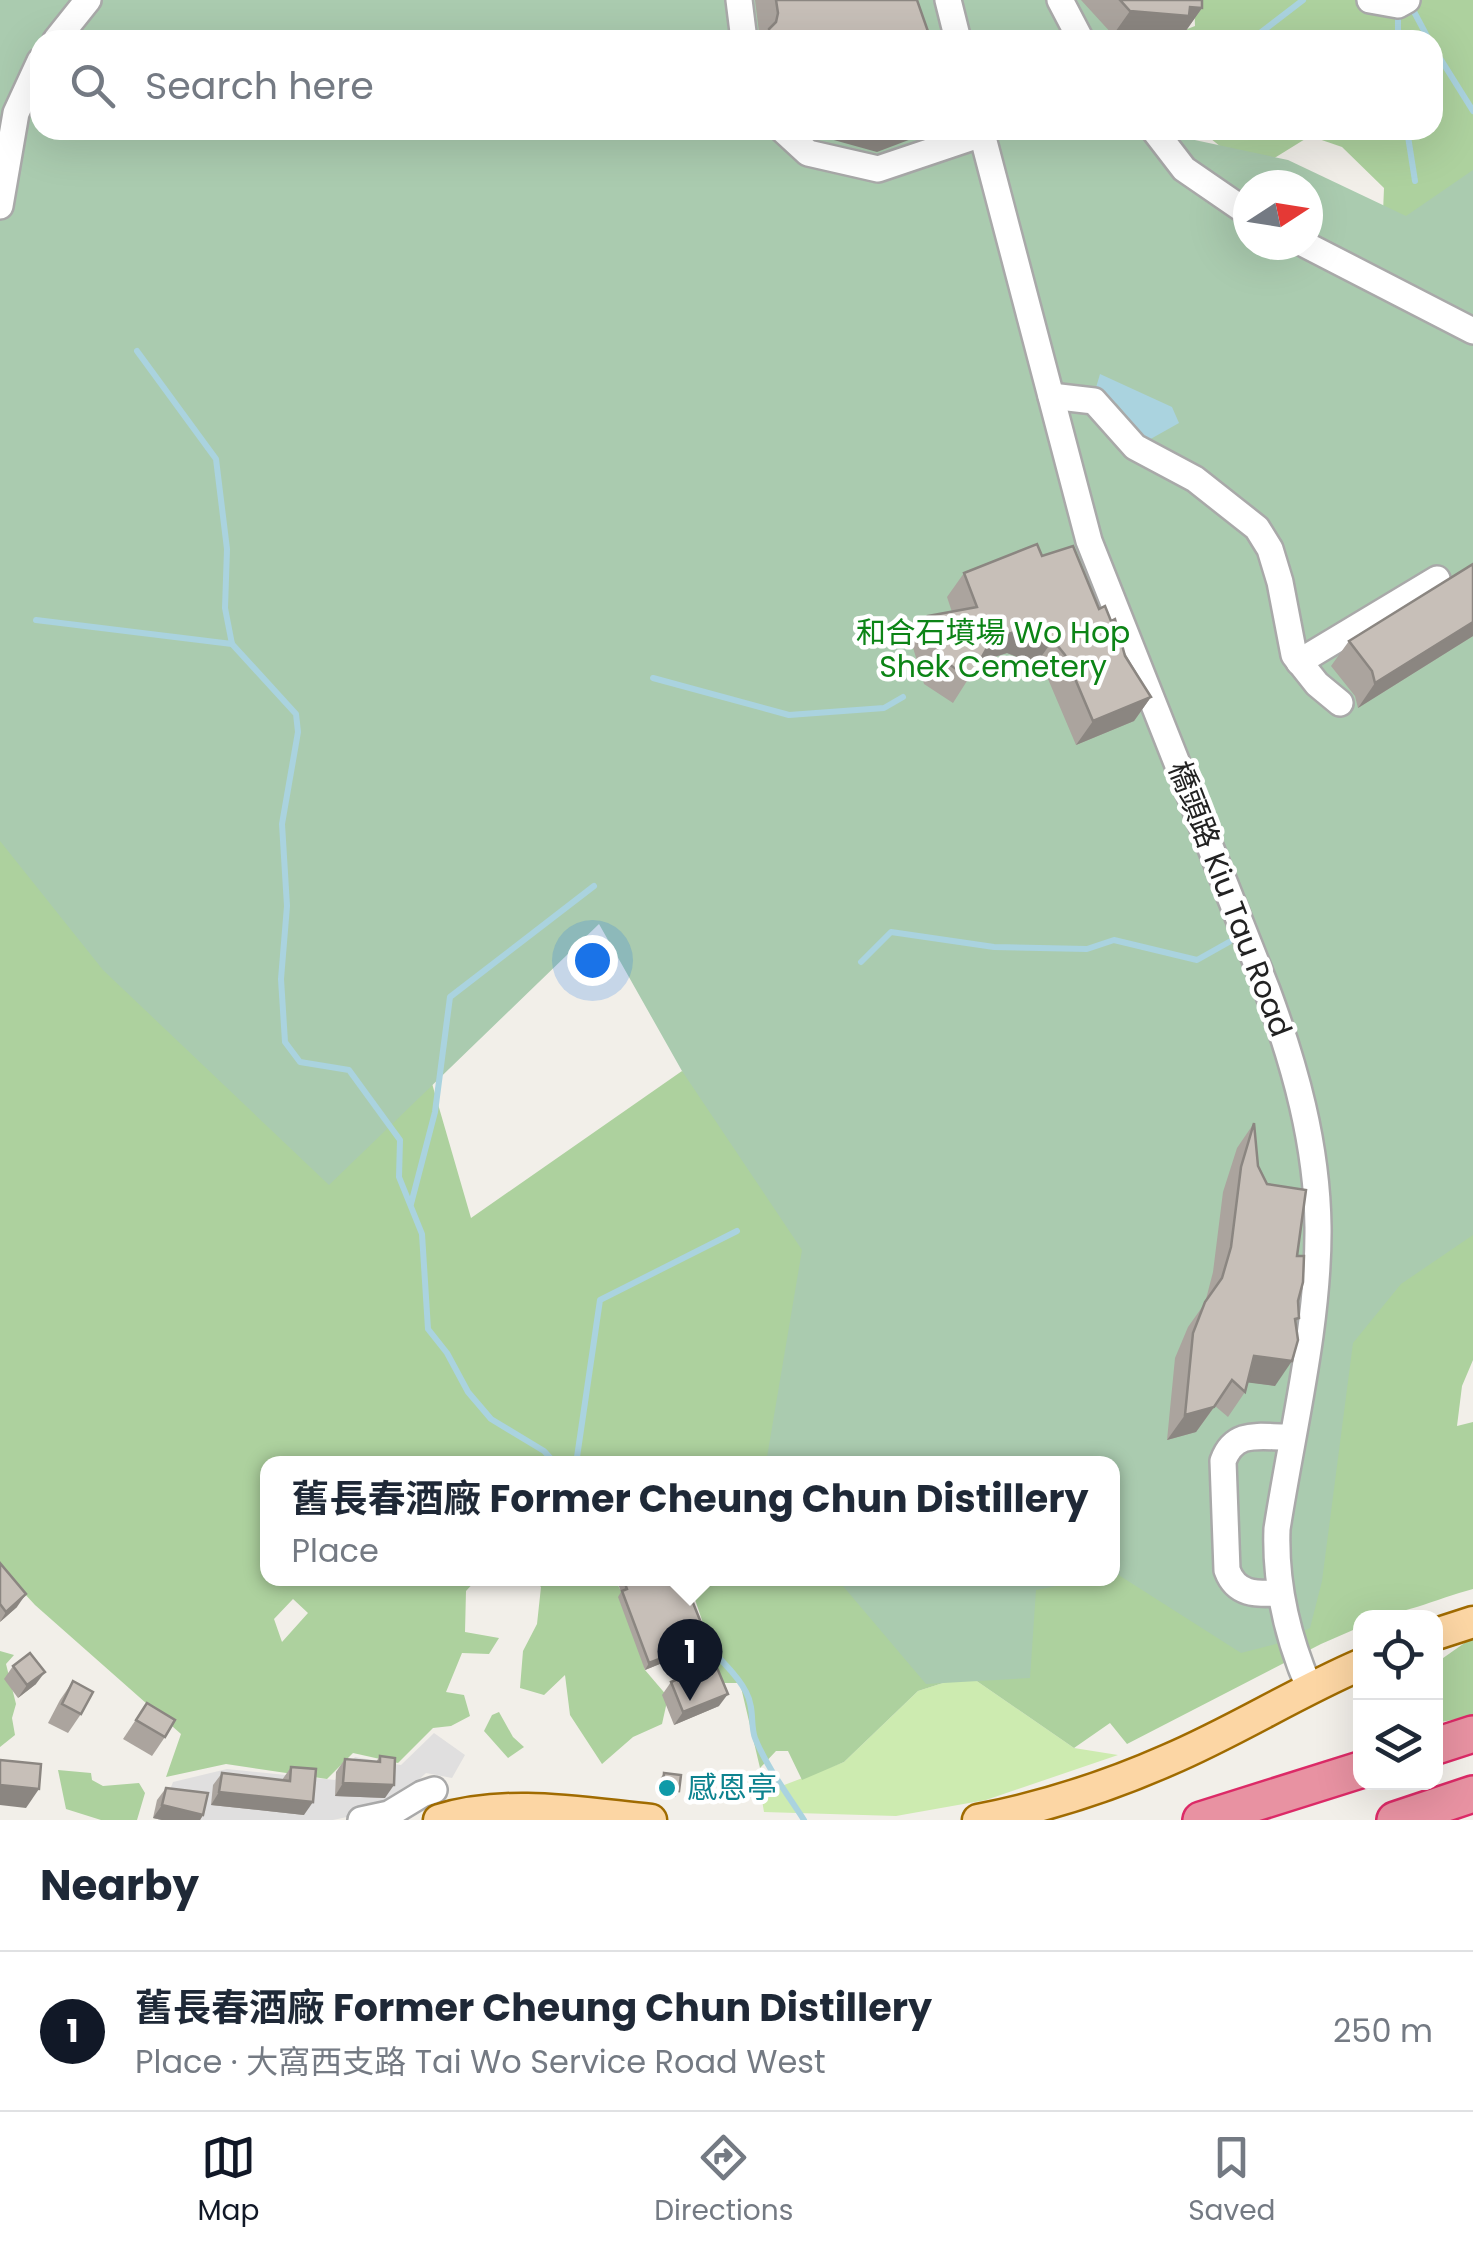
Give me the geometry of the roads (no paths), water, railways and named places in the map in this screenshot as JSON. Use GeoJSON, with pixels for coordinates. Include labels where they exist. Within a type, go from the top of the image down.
{"type":"FeatureCollection","features":[{"type":"Feature","properties":{"kind":"highway"},"geometry":{"type":"LineString","coordinates":[[1443,1744],[1473,1734]]}},
{"type":"Feature","properties":{"kind":"highway"},"geometry":{"type":"LineString","coordinates":[[1201,1820],[1353,1772]]}},
{"type":"Feature","properties":{"kind":"highway"},"geometry":{"type":"LineString","coordinates":[[1395,1820],[1473,1798]]}},
{"type":"Feature","properties":{"kind":"highway"},"geometry":{"type":"LineString","coordinates":[[1405,1820],[1473,1798]]}},
{"type":"Feature","properties":{"kind":"main road"},"geometry":{"type":"LineString","coordinates":[[1443,1632],[1473,1622]]}},
{"type":"Feature","properties":{"kind":"main road"},"geometry":{"type":"LineString","coordinates":[[978,1820],[1058,1801],[1169,1760],[1353,1668]]}},
{"type":"Feature","properties":{"kind":"main road"},"geometry":{"type":"LineString","coordinates":[[437,1805],[479,1812],[516,1809],[651,1820]]}},
{"type":"Feature","properties":{"kind":"street"},"geometry":{"type":"LineString","coordinates":[[64,30],[88,0]]}},
{"type":"Feature","properties":{"kind":"street"},"geometry":{"type":"LineString","coordinates":[[738,0],[742,30]]}},
{"type":"Feature","properties":{"kind":"street"},"geometry":{"type":"LineString","coordinates":[[948,0],[956,30]]}},
{"type":"Feature","properties":{"kind":"street"},"geometry":{"type":"LineString","coordinates":[[1060,0],[1076,30]]}},
{"type":"Feature","properties":{"kind":"street"},"geometry":{"type":"LineString","coordinates":[[1370,0],[1398,5],[1408,0]]}},
{"type":"Feature","properties":{"kind":"street"},"geometry":{"type":"LineString","coordinates":[[0,206],[16,114],[30,83]]}},
{"type":"Feature","properties":{"kind":"street"},"geometry":{"type":"LineString","coordinates":[[794,140],[808,153],[878,169],[926,141]]}},
{"type":"Feature","properties":{"kind":"street","name":"橋頭路 Kiu Tau Road"},"geometry":{"type":"LineString","coordinates":[[984,140],[1088,541],[1267,990],[1300,1088],[1318,1226],[1316,1287],[1276,1529],[1279,1593],[1309,1687]]}},
{"type":"Feature","properties":{"kind":"street"},"geometry":{"type":"LineString","coordinates":[[1162,140],[1184,169],[1233,203]]}},
{"type":"Feature","properties":{"kind":"street"},"geometry":{"type":"LineString","coordinates":[[1323,254],[1473,331]]}},
{"type":"Feature","properties":{"kind":"street"},"geometry":{"type":"LineString","coordinates":[[1050,396],[1094,401],[1134,447],[1195,479],[1257,528],[1270,549],[1280,582],[1294,655],[1340,703]]}},
{"type":"Feature","properties":{"kind":"street"},"geometry":{"type":"LineString","coordinates":[[1299,662],[1437,579]]}},
{"type":"Feature","properties":{"kind":"street"},"geometry":{"type":"LineString","coordinates":[[1279,1593],[1255,1594],[1241,1590],[1230,1580],[1223,1462],[1228,1446],[1236,1440],[1292,1437]]}},
{"type":"Feature","properties":{"kind":"street"},"geometry":{"type":"LineString","coordinates":[[361,1820],[437,1805]]}},
{"type":"Feature","properties":{"kind":"water"},"geometry":{"type":"Polygon","coordinates":[[[1100,374],[1172,407],[1179,423],[1147,441],[1117,404],[1095,391],[1100,374]]]}},
{"type":"Feature","properties":{"kind":"waterway"},"geometry":{"type":"LineString","coordinates":[[1264,30],[1303,0]]}},
{"type":"Feature","properties":{"kind":"waterway"},"geometry":{"type":"LineString","coordinates":[[1411,6],[1424,30]]}},
{"type":"Feature","properties":{"kind":"waterway"},"geometry":{"type":"LineString","coordinates":[[1398,11],[1398,30]]}},
{"type":"Feature","properties":{"kind":"waterway"},"geometry":{"type":"LineString","coordinates":[[1443,63],[1473,111]]}},
{"type":"Feature","properties":{"kind":"waterway"},"geometry":{"type":"LineString","coordinates":[[1409,140],[1415,181]]}},
{"type":"Feature","properties":{"kind":"waterway"},"geometry":{"type":"LineString","coordinates":[[137,351],[216,459],[227,549],[225,608],[232,644],[296,714],[298,732],[282,824],[287,906],[281,979],[285,1042],[300,1062],[349,1070],[400,1140],[399,1177],[422,1234],[428,1329],[447,1353],[468,1392],[491,1419],[549,1456]]}},
{"type":"Feature","properties":{"kind":"waterway"},"geometry":{"type":"LineString","coordinates":[[36,620],[232,644]]}},
{"type":"Feature","properties":{"kind":"waterway"},"geometry":{"type":"LineString","coordinates":[[653,678],[789,715],[884,708],[903,697]]}},
{"type":"Feature","properties":{"kind":"waterway"},"geometry":{"type":"LineString","coordinates":[[411,1204],[435,1112],[450,997],[594,886]]}},
{"type":"Feature","properties":{"kind":"waterway"},"geometry":{"type":"LineString","coordinates":[[861,962],[891,932],[994,947],[1087,949],[1114,940],[1197,960],[1229,942]]}},
{"type":"Feature","properties":{"kind":"waterway"},"geometry":{"type":"LineString","coordinates":[[577,1456],[600,1300],[737,1231]]}},
{"type":"Feature","properties":{"kind":"waterway"},"geometry":{"type":"LineString","coordinates":[[703,1636],[746,1692],[760,1749],[804,1820]]}},
{"type":"Feature","properties":{"kind":"place","name":"舊長春酒廠 Former Cheung Chun Distillery"},"geometry":{"type":"Point","coordinates":[690,1701]}},
{"type":"Feature","properties":{"kind":"place","name":"感恩亭"},"geometry":{"type":"Point","coordinates":[667,1788]}},
{"type":"Feature","properties":{"kind":"park label","name":"和合石墳場 Wo Hop Shek Cemetery"},"geometry":{"type":"Point","coordinates":[993,650]}}]}
